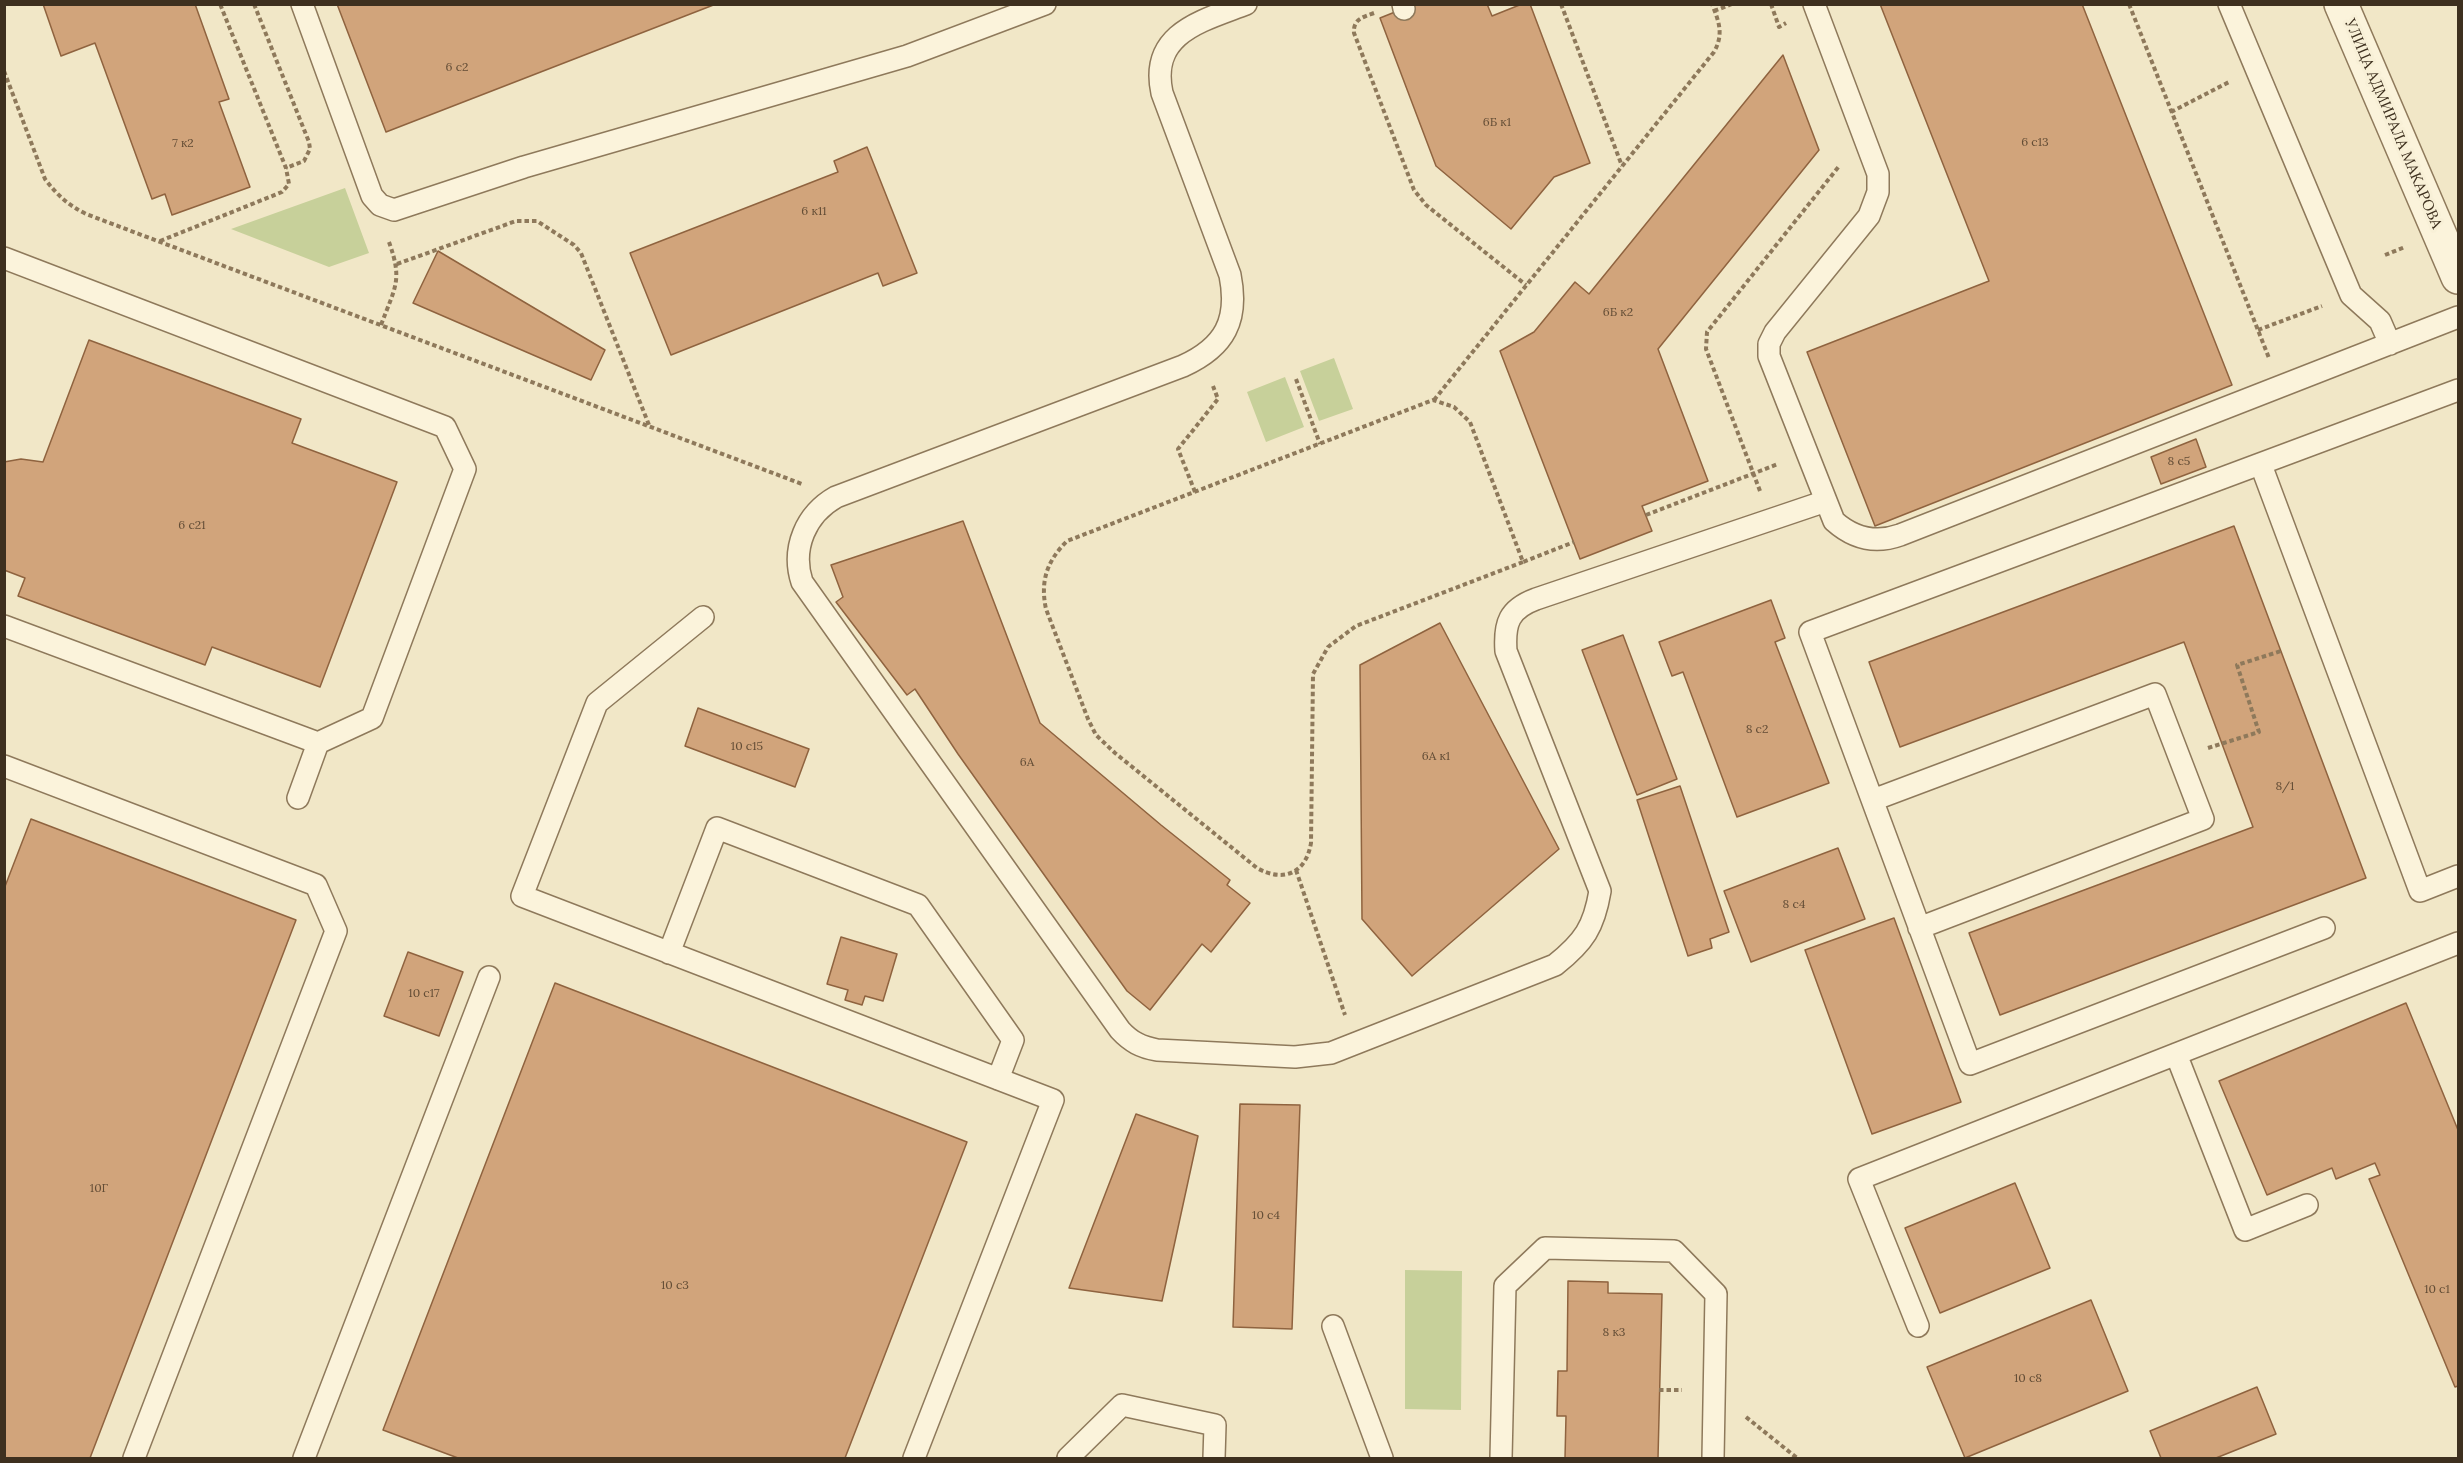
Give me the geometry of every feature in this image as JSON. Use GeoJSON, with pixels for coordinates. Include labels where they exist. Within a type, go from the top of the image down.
{"type":"FeatureCollection","features":[{"type":"Feature","properties":{"kind":"street","name":"УЛИЦА АДМИРАЛА МАКАРОВА"},"geometry":{"type":"LineString","coordinates":[[2341,4],[2458,277]]}},
{"type":"Feature","properties":{"kind":"lane"},"geometry":{"type":"LineString","coordinates":[[302,4],[372,196],[380,205],[394,210],[524,167],[907,56],[1045,4]]}},
{"type":"Feature","properties":{"kind":"lane"},"geometry":{"type":"LineString","coordinates":[[1814,4],[1878,174],[1878,192],[1869,216],[1775,332],[1769,344],[1769,356],[1834,521],[1843,529],[1863,538],[1888,539],[2458,317]]}},
{"type":"Feature","properties":{"kind":"lane"},"geometry":{"type":"LineString","coordinates":[[2229,4],[2351,295],[2380,321],[2390,344]]}},
{"type":"Feature","properties":{"kind":"lane"},"geometry":{"type":"LineString","coordinates":[[1233,7],[1189,26],[1175,37],[1165,52],[1160,80],[1162,93],[1230,274],[1234,293],[1229,323],[1215,345],[1202,357],[1183,366],[836,496],[817,511],[802,535],[798,557],[802,582],[1120,1030],[1136,1044],[1157,1050],[1307,1057],[1331,1053],[1555,965],[1577,948],[1589,931],[1596,914],[1600,891],[1506,651],[1505,631],[1510,616],[1522,604],[1826,501]]}},
{"type":"Feature","properties":{"kind":"lane"},"geometry":{"type":"LineString","coordinates":[[7,265],[445,427],[465,469],[372,718],[318,743],[298,798]]}},
{"type":"Feature","properties":{"kind":"lane"},"geometry":{"type":"LineString","coordinates":[[2324,928],[1970,1064],[1810,632],[2458,390]]}},
{"type":"Feature","properties":{"kind":"lane"},"geometry":{"type":"LineString","coordinates":[[2260,465],[2420,891],[2458,876]]}},
{"type":"Feature","properties":{"kind":"lane"},"geometry":{"type":"LineString","coordinates":[[704,617],[597,702],[522,896],[1053,1100],[914,1458]]}},
{"type":"Feature","properties":{"kind":"lane"},"geometry":{"type":"LineString","coordinates":[[4,626],[318,743]]}},
{"type":"Feature","properties":{"kind":"lane"},"geometry":{"type":"LineString","coordinates":[[1873,800],[2155,694],[2203,819],[1919,927]]}},
{"type":"Feature","properties":{"kind":"lane"},"geometry":{"type":"LineString","coordinates":[[4,766],[316,885],[336,931],[134,1458]]}},
{"type":"Feature","properties":{"kind":"lane"},"geometry":{"type":"LineString","coordinates":[[669,953],[717,828],[918,905],[1013,1040],[998,1079]]}},
{"type":"Feature","properties":{"kind":"lane"},"geometry":{"type":"LineString","coordinates":[[1918,1326],[1859,1179],[2458,943]]}},
{"type":"Feature","properties":{"kind":"lane"},"geometry":{"type":"LineString","coordinates":[[308,1457],[489,976]]}},
{"type":"Feature","properties":{"kind":"lane"},"geometry":{"type":"LineString","coordinates":[[2176,1054],[2245,1230],[2307,1205]]}},
{"type":"Feature","properties":{"kind":"lane"},"geometry":{"type":"LineString","coordinates":[[1501,1458],[1505,1286],[1545,1248],[1674,1251],[1716,1294],[1713,1458]]}},
{"type":"Feature","properties":{"kind":"lane"},"geometry":{"type":"LineString","coordinates":[[1334,1326],[1382,1458]]}},
{"type":"Feature","properties":{"kind":"lane"},"geometry":{"type":"LineString","coordinates":[[1068,1458],[1122,1405],[1215,1425],[1214,1458]]}},
{"type":"Feature","properties":{"kind":"path"},"geometry":{"type":"LineString","coordinates":[[159,241],[282,192],[289,184],[286,168],[220,4]]}},
{"type":"Feature","properties":{"kind":"path"},"geometry":{"type":"LineString","coordinates":[[254,4],[309,142],[310,149],[304,161],[286,168]]}},
{"type":"Feature","properties":{"kind":"path"},"geometry":{"type":"LineString","coordinates":[[1561,4],[1622,167]]}},
{"type":"Feature","properties":{"kind":"path"},"geometry":{"type":"LineString","coordinates":[[1574,542],[1356,626],[1328,647],[1313,674],[1309,855],[1296,870],[1278,876],[1257,868],[1104,744],[1096,735],[1046,609],[1043,594],[1047,567],[1057,551],[1067,541],[1433,400],[1714,52],[1720,38],[1720,26],[1712,4]]}},
{"type":"Feature","properties":{"kind":"path"},"geometry":{"type":"LineString","coordinates":[[1714,11],[1732,4]]}},
{"type":"Feature","properties":{"kind":"path"},"geometry":{"type":"LineString","coordinates":[[1771,4],[1779,27]]}},
{"type":"Feature","properties":{"kind":"path"},"geometry":{"type":"LineString","coordinates":[[2128,4],[2280,387]]}},
{"type":"Feature","properties":{"kind":"path"},"geometry":{"type":"LineString","coordinates":[[1379,11],[1358,20],[1354,33],[1414,190],[1426,205],[1526,285]]}},
{"type":"Feature","properties":{"kind":"path"},"geometry":{"type":"LineString","coordinates":[[2171,112],[2256,68]]}},
{"type":"Feature","properties":{"kind":"path"},"geometry":{"type":"LineString","coordinates":[[4,71],[40,167],[54,192],[72,207],[836,496]]}},
{"type":"Feature","properties":{"kind":"path"},"geometry":{"type":"LineString","coordinates":[[397,264],[516,221],[537,221],[574,245],[581,253],[650,426]]}},
{"type":"Feature","properties":{"kind":"path"},"geometry":{"type":"LineString","coordinates":[[381,325],[395,286],[397,264],[389,242]]}},
{"type":"Feature","properties":{"kind":"path"},"geometry":{"type":"LineString","coordinates":[[2385,255],[2408,245]]}},
{"type":"Feature","properties":{"kind":"path"},"geometry":{"type":"LineString","coordinates":[[2258,330],[2351,295]]}},
{"type":"Feature","properties":{"kind":"path"},"geometry":{"type":"LineString","coordinates":[[1296,379],[1320,444]]}},
{"type":"Feature","properties":{"kind":"path"},"geometry":{"type":"LineString","coordinates":[[1195,492],[1178,448],[1218,399]]}},
{"type":"Feature","properties":{"kind":"path"},"geometry":{"type":"LineString","coordinates":[[1433,400],[1454,407],[1470,422],[1524,562]]}},
{"type":"Feature","properties":{"kind":"path"},"geometry":{"type":"LineString","coordinates":[[1646,515],[1807,453]]}},
{"type":"Feature","properties":{"kind":"path"},"geometry":{"type":"LineString","coordinates":[[2222,743],[2259,732],[2237,665],[2281,651]]}},
{"type":"Feature","properties":{"kind":"path"},"geometry":{"type":"LineString","coordinates":[[1296,870],[1354,1044]]}},
{"type":"Feature","properties":{"kind":"green space"},"geometry":{"type":"Polygon","coordinates":[[[345,188],[369,253],[329,267],[231,229],[345,188]]]}},
{"type":"Feature","properties":{"kind":"green space"},"geometry":{"type":"Polygon","coordinates":[[[1334,358],[1353,409],[1319,421],[1300,371],[1334,358]]]}},
{"type":"Feature","properties":{"kind":"green space"},"geometry":{"type":"Polygon","coordinates":[[[1285,377],[1304,427],[1266,442],[1247,392],[1285,377]]]}},
{"type":"Feature","properties":{"kind":"green space"},"geometry":{"type":"Polygon","coordinates":[[[1405,1270],[1462,1271],[1461,1410],[1405,1409],[1405,1270]]]}},
{"type":"Feature","properties":{"kind":"building"},"geometry":{"type":"Polygon","coordinates":[[[43,4],[195,4],[229,99],[219,102],[250,187],[172,215],[165,194],[152,199],[95,43],[61,56],[43,4]]]}},
{"type":"Feature","properties":{"kind":"building"},"geometry":{"type":"Polygon","coordinates":[[[337,4],[716,4],[386,132],[337,4]]]}},
{"type":"Feature","properties":{"kind":"building"},"geometry":{"type":"Polygon","coordinates":[[[1415,4],[1487,4],[1492,16],[1522,4],[1530,4],[1590,163],[1554,177],[1511,229],[1436,166],[1380,18],[1415,4]]]}},
{"type":"Feature","properties":{"kind":"building"},"geometry":{"type":"Polygon","coordinates":[[[1880,4],[2082,4],[2232,385],[1875,526],[1807,352],[1989,281],[1880,4]]]}},
{"type":"Feature","properties":{"kind":"building"},"geometry":{"type":"Polygon","coordinates":[[[1783,55],[1819,150],[1658,349],[1708,481],[1642,506],[1652,531],[1580,559],[1500,351],[1534,332],[1575,282],[1589,294],[1783,55]]]}},
{"type":"Feature","properties":{"kind":"building"},"geometry":{"type":"Polygon","coordinates":[[[867,147],[917,273],[883,286],[878,273],[671,355],[630,253],[838,172],[834,161],[867,147]]]}},
{"type":"Feature","properties":{"kind":"building"},"geometry":{"type":"Polygon","coordinates":[[[438,251],[605,350],[591,380],[413,303],[438,251]]]}},
{"type":"Feature","properties":{"kind":"building"},"geometry":{"type":"Polygon","coordinates":[[[89,340],[301,419],[292,443],[397,482],[320,687],[212,647],[205,665],[18,596],[25,578],[4,570],[4,462],[21,459],[43,462],[89,340]]]}},
{"type":"Feature","properties":{"kind":"building"},"geometry":{"type":"Polygon","coordinates":[[[2196,439],[2206,467],[2161,484],[2151,457],[2196,439]]]}},
{"type":"Feature","properties":{"kind":"building"},"geometry":{"type":"Polygon","coordinates":[[[963,521],[1040,723],[1230,880],[1227,885],[1250,903],[1211,952],[1202,944],[1150,1010],[1127,991],[958,754],[915,689],[907,695],[836,602],[843,597],[831,565],[963,521]]]}},
{"type":"Feature","properties":{"kind":"building"},"geometry":{"type":"Polygon","coordinates":[[[2234,526],[2366,878],[2000,1015],[1969,933],[2253,827],[2184,642],[1900,747],[1869,662],[2234,526]]]}},
{"type":"Feature","properties":{"kind":"building"},"geometry":{"type":"Polygon","coordinates":[[[1771,600],[1785,638],[1775,642],[1829,783],[1737,817],[1683,672],[1672,676],[1659,642],[1771,600]]]}},
{"type":"Feature","properties":{"kind":"building"},"geometry":{"type":"Polygon","coordinates":[[[1440,623],[1559,849],[1412,976],[1362,919],[1360,665],[1440,623]]]}},
{"type":"Feature","properties":{"kind":"building"},"geometry":{"type":"Polygon","coordinates":[[[1623,635],[1677,779],[1637,795],[1582,650],[1623,635]]]}},
{"type":"Feature","properties":{"kind":"building"},"geometry":{"type":"Polygon","coordinates":[[[698,708],[809,749],[795,787],[685,746],[698,708]]]}},
{"type":"Feature","properties":{"kind":"building"},"geometry":{"type":"Polygon","coordinates":[[[1680,786],[1729,932],[1710,939],[1712,948],[1688,956],[1637,800],[1680,786]]]}},
{"type":"Feature","properties":{"kind":"building"},"geometry":{"type":"Polygon","coordinates":[[[31,819],[296,920],[90,1458],[4,1458],[4,889],[31,819]]]}},
{"type":"Feature","properties":{"kind":"building"},"geometry":{"type":"Polygon","coordinates":[[[1838,848],[1865,919],[1751,962],[1724,891],[1838,848]]]}},
{"type":"Feature","properties":{"kind":"building"},"geometry":{"type":"Polygon","coordinates":[[[1894,918],[1961,1102],[1872,1134],[1805,950],[1894,918]]]}},
{"type":"Feature","properties":{"kind":"building"},"geometry":{"type":"Polygon","coordinates":[[[841,937],[897,954],[883,1001],[865,996],[862,1005],[845,1000],[848,990],[827,984],[841,937]]]}},
{"type":"Feature","properties":{"kind":"building"},"geometry":{"type":"Polygon","coordinates":[[[408,952],[463,972],[439,1036],[384,1016],[408,952]]]}},
{"type":"Feature","properties":{"kind":"building"},"geometry":{"type":"Polygon","coordinates":[[[555,983],[967,1142],[845,1458],[458,1458],[383,1430],[555,983]]]}},
{"type":"Feature","properties":{"kind":"building"},"geometry":{"type":"Polygon","coordinates":[[[2406,1003],[2458,1130],[2458,1386],[2455,1387],[2369,1179],[2380,1175],[2375,1163],[2336,1179],[2332,1168],[2267,1195],[2219,1081],[2406,1003]]]}},
{"type":"Feature","properties":{"kind":"building"},"geometry":{"type":"Polygon","coordinates":[[[1240,1104],[1300,1105],[1292,1329],[1233,1327],[1240,1104]]]}},
{"type":"Feature","properties":{"kind":"building"},"geometry":{"type":"Polygon","coordinates":[[[1136,1114],[1198,1136],[1162,1301],[1069,1288],[1136,1114]]]}},
{"type":"Feature","properties":{"kind":"building"},"geometry":{"type":"Polygon","coordinates":[[[2015,1183],[2050,1268],[1940,1313],[1905,1228],[2015,1183]]]}},
{"type":"Feature","properties":{"kind":"building"},"geometry":{"type":"Polygon","coordinates":[[[1568,1281],[1608,1282],[1608,1293],[1662,1294],[1658,1458],[1565,1458],[1566,1416],[1557,1416],[1558,1371],[1567,1371],[1568,1281]]]}},
{"type":"Feature","properties":{"kind":"building"},"geometry":{"type":"Polygon","coordinates":[[[2091,1300],[2128,1391],[1965,1458],[1927,1367],[2091,1300]]]}},
{"type":"Feature","properties":{"kind":"building"},"geometry":{"type":"Polygon","coordinates":[[[2257,1387],[2276,1434],[2216,1458],[2161,1458],[2150,1431],[2257,1387]]]}}]}
